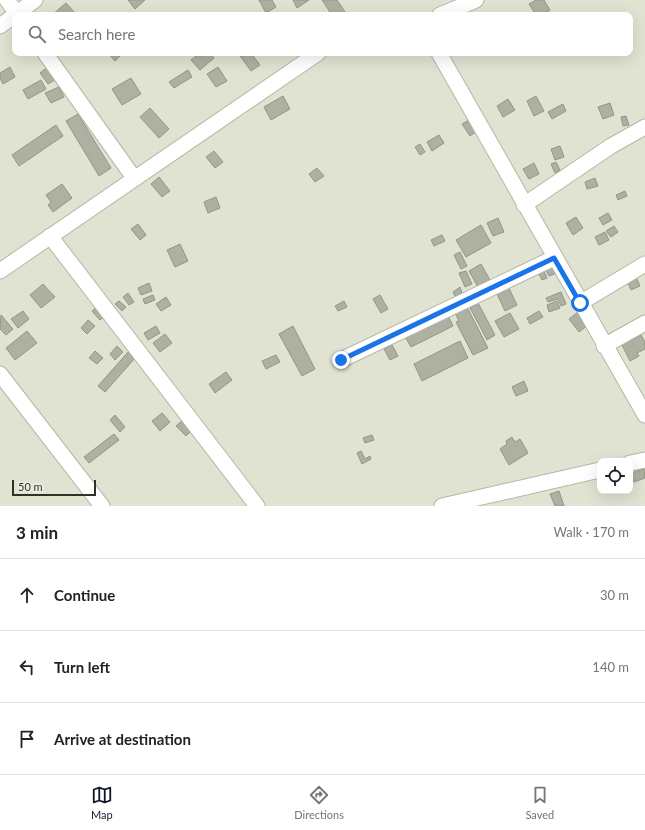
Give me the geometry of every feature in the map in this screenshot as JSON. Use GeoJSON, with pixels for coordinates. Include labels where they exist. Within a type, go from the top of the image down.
{"type":"FeatureCollection","features":[{"type":"Feature","properties":{"kind":"street"},"geometry":{"type":"LineString","coordinates":[[7,0],[16,12]]}},
{"type":"Feature","properties":{"kind":"street"},"geometry":{"type":"LineString","coordinates":[[20,12],[35,0]]}},
{"type":"Feature","properties":{"kind":"street"},"geometry":{"type":"LineString","coordinates":[[447,12],[476,0]]}},
{"type":"Feature","properties":{"kind":"street"},"geometry":{"type":"LineString","coordinates":[[0,26],[12,18]]}},
{"type":"Feature","properties":{"kind":"street"},"geometry":{"type":"LineString","coordinates":[[47,56],[134,178]]}},
{"type":"Feature","properties":{"kind":"street"},"geometry":{"type":"LineString","coordinates":[[0,270],[314,56]]}},
{"type":"Feature","properties":{"kind":"street"},"geometry":{"type":"LineString","coordinates":[[441,56],[604,346],[645,415]]}},
{"type":"Feature","properties":{"kind":"street"},"geometry":{"type":"LineString","coordinates":[[524,205],[610,146],[645,127]]}},
{"type":"Feature","properties":{"kind":"street"},"geometry":{"type":"LineString","coordinates":[[50,236],[257,506]]}},
{"type":"Feature","properties":{"kind":"street"},"geometry":{"type":"LineString","coordinates":[[341,360],[554,258]]}},
{"type":"Feature","properties":{"kind":"street"},"geometry":{"type":"LineString","coordinates":[[580,303],[645,264]]}},
{"type":"Feature","properties":{"kind":"street"},"geometry":{"type":"LineString","coordinates":[[604,346],[645,323]]}},
{"type":"Feature","properties":{"kind":"street"},"geometry":{"type":"LineString","coordinates":[[0,374],[102,506]]}},
{"type":"Feature","properties":{"kind":"street"},"geometry":{"type":"LineString","coordinates":[[633,462],[645,460]]}},
{"type":"Feature","properties":{"kind":"street"},"geometry":{"type":"LineString","coordinates":[[442,506],[597,471]]}},
{"type":"Feature","properties":{"kind":"building"},"geometry":{"type":"Polygon","coordinates":[[[128,0],[145,0],[135,9],[128,0]]]}},
{"type":"Feature","properties":{"kind":"building"},"geometry":{"type":"Polygon","coordinates":[[[259,0],[272,0],[276,7],[265,12],[259,0]]]}},
{"type":"Feature","properties":{"kind":"building"},"geometry":{"type":"Polygon","coordinates":[[[293,0],[309,0],[297,8],[293,0]]]}},
{"type":"Feature","properties":{"kind":"building"},"geometry":{"type":"Polygon","coordinates":[[[322,0],[337,0],[345,12],[330,12],[322,0]]]}},
{"type":"Feature","properties":{"kind":"building"},"geometry":{"type":"Polygon","coordinates":[[[536,0],[544,0],[550,10],[547,12],[534,12],[529,4],[536,0]]]}},
{"type":"Feature","properties":{"kind":"building"},"geometry":{"type":"Polygon","coordinates":[[[66,3],[74,12],[56,12],[66,3]]]}},
{"type":"Feature","properties":{"kind":"building"},"geometry":{"type":"Polygon","coordinates":[[[111,56],[120,56],[115,61],[111,56]]]}},
{"type":"Feature","properties":{"kind":"building"},"geometry":{"type":"Polygon","coordinates":[[[196,56],[212,56],[214,58],[200,70],[191,60],[196,56]]]}},
{"type":"Feature","properties":{"kind":"building"},"geometry":{"type":"Polygon","coordinates":[[[240,56],[253,56],[260,65],[251,71],[240,56]]]}},
{"type":"Feature","properties":{"kind":"building"},"geometry":{"type":"Polygon","coordinates":[[[49,66],[58,78],[48,84],[40,73],[49,66]]]}},
{"type":"Feature","properties":{"kind":"building"},"geometry":{"type":"Polygon","coordinates":[[[10,67],[15,77],[3,84],[0,78],[0,73],[10,67]]]}},
{"type":"Feature","properties":{"kind":"building"},"geometry":{"type":"Polygon","coordinates":[[[218,67],[227,81],[216,87],[207,74],[218,67]]]}},
{"type":"Feature","properties":{"kind":"building"},"geometry":{"type":"Polygon","coordinates":[[[188,70],[192,77],[174,88],[169,82],[188,70]]]}},
{"type":"Feature","properties":{"kind":"building"},"geometry":{"type":"Polygon","coordinates":[[[131,78],[141,94],[122,105],[112,89],[131,78]]]}},
{"type":"Feature","properties":{"kind":"building"},"geometry":{"type":"Polygon","coordinates":[[[41,80],[46,89],[28,99],[23,90],[41,80]]]}},
{"type":"Feature","properties":{"kind":"building"},"geometry":{"type":"Polygon","coordinates":[[[59,87],[64,97],[51,103],[45,93],[59,87]]]}},
{"type":"Feature","properties":{"kind":"building"},"geometry":{"type":"Polygon","coordinates":[[[283,96],[290,109],[271,120],[264,107],[283,96]]]}},
{"type":"Feature","properties":{"kind":"building"},"geometry":{"type":"Polygon","coordinates":[[[536,96],[544,111],[534,116],[527,101],[536,96]]]}},
{"type":"Feature","properties":{"kind":"building"},"geometry":{"type":"Polygon","coordinates":[[[508,99],[515,110],[503,117],[497,106],[508,99]]]}},
{"type":"Feature","properties":{"kind":"building"},"geometry":{"type":"Polygon","coordinates":[[[610,103],[614,115],[603,119],[598,107],[610,103]]]}},
{"type":"Feature","properties":{"kind":"building"},"geometry":{"type":"Polygon","coordinates":[[[563,104],[566,111],[552,119],[548,112],[563,104]]]}},
{"type":"Feature","properties":{"kind":"building"},"geometry":{"type":"Polygon","coordinates":[[[150,108],[169,129],[159,138],[140,117],[150,108]]]}},
{"type":"Feature","properties":{"kind":"building"},"geometry":{"type":"Polygon","coordinates":[[[78,114],[111,168],[99,176],[66,121],[78,114]]]}},
{"type":"Feature","properties":{"kind":"building"},"geometry":{"type":"Polygon","coordinates":[[[626,116],[629,125],[623,126],[621,117],[626,116]]]}},
{"type":"Feature","properties":{"kind":"building"},"geometry":{"type":"Polygon","coordinates":[[[469,120],[477,131],[470,136],[462,124],[469,120]]]}},
{"type":"Feature","properties":{"kind":"building"},"geometry":{"type":"Polygon","coordinates":[[[56,125],[63,136],[19,166],[12,155],[56,125]]]}},
{"type":"Feature","properties":{"kind":"building"},"geometry":{"type":"Polygon","coordinates":[[[439,135],[444,143],[432,151],[427,142],[439,135]]]}},
{"type":"Feature","properties":{"kind":"building"},"geometry":{"type":"Polygon","coordinates":[[[420,144],[425,152],[420,155],[415,147],[420,144]]]}},
{"type":"Feature","properties":{"kind":"building"},"geometry":{"type":"Polygon","coordinates":[[[560,146],[564,157],[555,160],[551,149],[560,146]]]}},
{"type":"Feature","properties":{"kind":"building"},"geometry":{"type":"Polygon","coordinates":[[[214,151],[223,162],[215,168],[206,157],[214,151]]]}},
{"type":"Feature","properties":{"kind":"building"},"geometry":{"type":"Polygon","coordinates":[[[556,162],[560,170],[555,173],[551,164],[556,162]]]}},
{"type":"Feature","properties":{"kind":"building"},"geometry":{"type":"Polygon","coordinates":[[[534,163],[539,174],[529,179],[523,169],[534,163]]]}},
{"type":"Feature","properties":{"kind":"building"},"geometry":{"type":"Polygon","coordinates":[[[317,168],[324,176],[315,182],[309,174],[317,168]]]}},
{"type":"Feature","properties":{"kind":"building"},"geometry":{"type":"Polygon","coordinates":[[[159,177],[170,191],[162,197],[151,184],[159,177]]]}},
{"type":"Feature","properties":{"kind":"building"},"geometry":{"type":"Polygon","coordinates":[[[595,178],[598,186],[587,189],[585,182],[595,178]]]}},
{"type":"Feature","properties":{"kind":"building"},"geometry":{"type":"Polygon","coordinates":[[[62,184],[72,198],[53,212],[48,205],[51,202],[46,195],[62,184]]]}},
{"type":"Feature","properties":{"kind":"building"},"geometry":{"type":"Polygon","coordinates":[[[625,191],[627,196],[618,200],[616,195],[625,191]]]}},
{"type":"Feature","properties":{"kind":"building"},"geometry":{"type":"Polygon","coordinates":[[[216,197],[220,208],[208,213],[204,202],[216,197]]]}},
{"type":"Feature","properties":{"kind":"building"},"geometry":{"type":"Polygon","coordinates":[[[608,213],[612,220],[603,225],[599,218],[608,213]]]}},
{"type":"Feature","properties":{"kind":"building"},"geometry":{"type":"Polygon","coordinates":[[[576,217],[583,228],[573,235],[566,223],[576,217]]]}},
{"type":"Feature","properties":{"kind":"building"},"geometry":{"type":"Polygon","coordinates":[[[498,218],[504,232],[493,236],[487,223],[498,218]]]}},
{"type":"Feature","properties":{"kind":"building"},"geometry":{"type":"Polygon","coordinates":[[[138,224],[146,235],[140,240],[131,229],[138,224]]]}},
{"type":"Feature","properties":{"kind":"building"},"geometry":{"type":"Polygon","coordinates":[[[481,225],[491,243],[466,257],[456,240],[481,225]]]}},
{"type":"Feature","properties":{"kind":"building"},"geometry":{"type":"Polygon","coordinates":[[[614,226],[618,232],[611,237],[606,231],[614,226]]]}},
{"type":"Feature","properties":{"kind":"building"},"geometry":{"type":"Polygon","coordinates":[[[605,232],[609,240],[599,245],[595,237],[605,232]]]}},
{"type":"Feature","properties":{"kind":"building"},"geometry":{"type":"Polygon","coordinates":[[[442,235],[445,241],[434,246],[431,240],[442,235]]]}},
{"type":"Feature","properties":{"kind":"building"},"geometry":{"type":"Polygon","coordinates":[[[180,244],[188,261],[175,267],[167,250],[180,244]]]}},
{"type":"Feature","properties":{"kind":"building"},"geometry":{"type":"Polygon","coordinates":[[[460,252],[467,266],[461,269],[454,255],[460,252]]]}},
{"type":"Feature","properties":{"kind":"building"},"geometry":{"type":"Polygon","coordinates":[[[481,264],[490,280],[478,287],[469,271],[481,264]]]}},
{"type":"Feature","properties":{"kind":"building"},"geometry":{"type":"Polygon","coordinates":[[[553,264],[557,273],[549,276],[545,268],[553,264]]]}},
{"type":"Feature","properties":{"kind":"building"},"geometry":{"type":"Polygon","coordinates":[[[542,267],[547,278],[542,280],[537,270],[542,267]]]}},
{"type":"Feature","properties":{"kind":"building"},"geometry":{"type":"Polygon","coordinates":[[[466,271],[472,284],[465,287],[459,273],[466,271]]]}},
{"type":"Feature","properties":{"kind":"building"},"geometry":{"type":"Polygon","coordinates":[[[636,277],[640,286],[631,290],[627,281],[636,277]]]}},
{"type":"Feature","properties":{"kind":"building"},"geometry":{"type":"Polygon","coordinates":[[[149,283],[152,291],[141,295],[138,288],[149,283]]]}},
{"type":"Feature","properties":{"kind":"building"},"geometry":{"type":"Polygon","coordinates":[[[43,284],[55,297],[41,308],[30,295],[43,284]]]}},
{"type":"Feature","properties":{"kind":"building"},"geometry":{"type":"Polygon","coordinates":[[[507,284],[517,305],[505,311],[495,290],[507,284]]]}},
{"type":"Feature","properties":{"kind":"building"},"geometry":{"type":"Polygon","coordinates":[[[460,287],[462,293],[455,296],[453,292],[460,287]]]}},
{"type":"Feature","properties":{"kind":"building"},"geometry":{"type":"Polygon","coordinates":[[[561,292],[566,304],[561,306],[558,299],[548,302],[546,298],[561,292]]]}},
{"type":"Feature","properties":{"kind":"building"},"geometry":{"type":"Polygon","coordinates":[[[128,293],[134,302],[129,305],[123,297],[128,293]]]}},
{"type":"Feature","properties":{"kind":"building"},"geometry":{"type":"Polygon","coordinates":[[[153,295],[155,300],[145,304],[143,299],[153,295]]]}},
{"type":"Feature","properties":{"kind":"building"},"geometry":{"type":"Polygon","coordinates":[[[380,295],[388,309],[381,313],[373,299],[380,295]]]}},
{"type":"Feature","properties":{"kind":"building"},"geometry":{"type":"Polygon","coordinates":[[[166,297],[171,305],[161,311],[156,304],[166,297]]]}},
{"type":"Feature","properties":{"kind":"building"},"geometry":{"type":"Polygon","coordinates":[[[119,301],[126,307],[122,311],[115,304],[119,301]]]}},
{"type":"Feature","properties":{"kind":"building"},"geometry":{"type":"Polygon","coordinates":[[[344,301],[347,307],[338,311],[335,306],[344,301]]]}},
{"type":"Feature","properties":{"kind":"building"},"geometry":{"type":"Polygon","coordinates":[[[557,301],[560,308],[549,312],[547,305],[557,301]]]}},
{"type":"Feature","properties":{"kind":"building"},"geometry":{"type":"Polygon","coordinates":[[[478,303],[495,335],[487,340],[470,308],[478,303]]]}},
{"type":"Feature","properties":{"kind":"building"},"geometry":{"type":"Polygon","coordinates":[[[466,305],[488,348],[473,355],[456,322],[459,321],[454,311],[466,305]]]}},
{"type":"Feature","properties":{"kind":"building"},"geometry":{"type":"Polygon","coordinates":[[[98,306],[106,315],[100,320],[92,311],[98,306]]]}},
{"type":"Feature","properties":{"kind":"building"},"geometry":{"type":"Polygon","coordinates":[[[23,311],[29,319],[18,328],[11,319],[23,311]]]}},
{"type":"Feature","properties":{"kind":"building"},"geometry":{"type":"Polygon","coordinates":[[[539,311],[543,317],[530,324],[527,318],[539,311]]]}},
{"type":"Feature","properties":{"kind":"building"},"geometry":{"type":"Polygon","coordinates":[[[578,312],[588,325],[579,332],[569,319],[578,312]]]}},
{"type":"Feature","properties":{"kind":"building"},"geometry":{"type":"Polygon","coordinates":[[[447,313],[453,326],[411,347],[404,335],[447,313]]]}},
{"type":"Feature","properties":{"kind":"building"},"geometry":{"type":"Polygon","coordinates":[[[510,313],[519,329],[504,337],[495,321],[510,313]]]}},
{"type":"Feature","properties":{"kind":"building"},"geometry":{"type":"Polygon","coordinates":[[[1,315],[13,329],[6,335],[0,329],[1,315]]]}},
{"type":"Feature","properties":{"kind":"building"},"geometry":{"type":"Polygon","coordinates":[[[88,320],[95,326],[87,334],[81,328],[88,320]]]}},
{"type":"Feature","properties":{"kind":"building"},"geometry":{"type":"Polygon","coordinates":[[[156,326],[160,333],[148,340],[144,333],[156,326]]]}},
{"type":"Feature","properties":{"kind":"building"},"geometry":{"type":"Polygon","coordinates":[[[293,326],[315,369],[302,376],[279,334],[293,326]]]}},
{"type":"Feature","properties":{"kind":"building"},"geometry":{"type":"Polygon","coordinates":[[[27,331],[37,343],[15,360],[6,348],[27,331]]]}},
{"type":"Feature","properties":{"kind":"building"},"geometry":{"type":"Polygon","coordinates":[[[165,334],[172,343],[160,352],[153,343],[165,334]]]}},
{"type":"Feature","properties":{"kind":"building"},"geometry":{"type":"Polygon","coordinates":[[[641,335],[645,342],[645,349],[637,353],[639,356],[630,361],[620,341],[628,337],[630,341],[641,335]]]}},
{"type":"Feature","properties":{"kind":"building"},"geometry":{"type":"Polygon","coordinates":[[[460,341],[468,358],[422,381],[414,364],[460,341]]]}},
{"type":"Feature","properties":{"kind":"building"},"geometry":{"type":"Polygon","coordinates":[[[392,345],[398,356],[390,360],[384,349],[392,345]]]}},
{"type":"Feature","properties":{"kind":"building"},"geometry":{"type":"Polygon","coordinates":[[[117,346],[123,352],[115,360],[110,354],[117,346]]]}},
{"type":"Feature","properties":{"kind":"building"},"geometry":{"type":"Polygon","coordinates":[[[95,351],[103,358],[97,364],[89,358],[95,351]]]}},
{"type":"Feature","properties":{"kind":"building"},"geometry":{"type":"Polygon","coordinates":[[[129,351],[136,357],[105,392],[98,386],[129,351]]]}},
{"type":"Feature","properties":{"kind":"building"},"geometry":{"type":"Polygon","coordinates":[[[276,355],[280,362],[266,369],[262,361],[276,355]]]}},
{"type":"Feature","properties":{"kind":"building"},"geometry":{"type":"Polygon","coordinates":[[[226,372],[232,380],[215,393],[209,384],[226,372]]]}},
{"type":"Feature","properties":{"kind":"building"},"geometry":{"type":"Polygon","coordinates":[[[524,381],[528,391],[516,396],[512,387],[524,381]]]}},
{"type":"Feature","properties":{"kind":"building"},"geometry":{"type":"Polygon","coordinates":[[[162,413],[170,422],[160,431],[152,421],[162,413]]]}},
{"type":"Feature","properties":{"kind":"building"},"geometry":{"type":"Polygon","coordinates":[[[115,415],[125,427],[120,432],[110,420],[115,415]]]}},
{"type":"Feature","properties":{"kind":"building"},"geometry":{"type":"Polygon","coordinates":[[[185,418],[194,428],[186,436],[176,426],[185,418]]]}},
{"type":"Feature","properties":{"kind":"building"},"geometry":{"type":"Polygon","coordinates":[[[114,434],[119,440],[89,463],[84,457],[114,434]]]}},
{"type":"Feature","properties":{"kind":"building"},"geometry":{"type":"Polygon","coordinates":[[[372,435],[374,440],[365,443],[363,438],[372,435]]]}},
{"type":"Feature","properties":{"kind":"building"},"geometry":{"type":"Polygon","coordinates":[[[512,437],[515,442],[520,439],[528,453],[509,465],[500,449],[507,444],[506,441],[512,437]]]}},
{"type":"Feature","properties":{"kind":"building"},"geometry":{"type":"Polygon","coordinates":[[[361,451],[365,459],[370,456],[371,459],[362,464],[357,453],[361,451]]]}},
{"type":"Feature","properties":{"kind":"building"},"geometry":{"type":"Polygon","coordinates":[[[644,469],[645,478],[634,482],[633,472],[644,469]]]}},
{"type":"Feature","properties":{"kind":"building"},"geometry":{"type":"Polygon","coordinates":[[[559,491],[564,506],[555,506],[550,494],[559,491]]]}},
{"type":"Feature","properties":{"kind":"route"},"geometry":{"type":"LineString","coordinates":[[341,360],[554,258],[580,303]]}}]}
